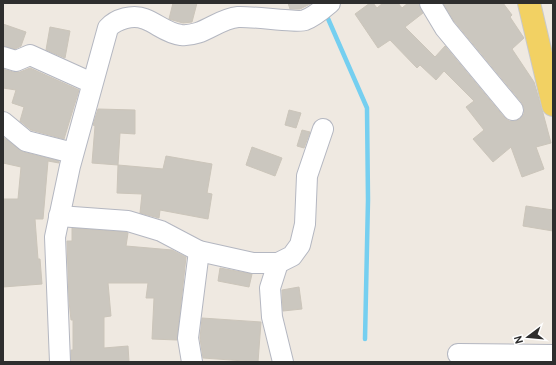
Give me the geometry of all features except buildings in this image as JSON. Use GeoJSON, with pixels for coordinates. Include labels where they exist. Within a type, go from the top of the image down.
{"type":"FeatureCollection","features":[{"type":"Feature","properties":{"kind":"main road"},"geometry":{"type":"LineString","coordinates":[[529,3],[553,105]]}},
{"type":"Feature","properties":{"kind":"street"},"geometry":{"type":"LineString","coordinates":[[430,3],[445,28],[513,110]]}},
{"type":"Feature","properties":{"kind":"street"},"geometry":{"type":"LineString","coordinates":[[60,362],[55,237],[73,153],[108,28],[113,23],[134,17],[144,19],[169,32],[194,34],[206,31],[230,18],[263,18],[304,21],[325,7]]}},
{"type":"Feature","properties":{"kind":"street"},"geometry":{"type":"LineString","coordinates":[[3,57],[16,61],[30,55],[92,83]]}},
{"type":"Feature","properties":{"kind":"street"},"geometry":{"type":"LineString","coordinates":[[3,122],[26,141],[73,153]]}},
{"type":"Feature","properties":{"kind":"street"},"geometry":{"type":"LineString","coordinates":[[59,216],[128,221],[161,231],[199,251],[253,264],[278,263],[292,256],[300,245],[304,224],[308,176],[323,129]]}},
{"type":"Feature","properties":{"kind":"street"},"geometry":{"type":"LineString","coordinates":[[192,362],[188,338],[199,251]]}},
{"type":"Feature","properties":{"kind":"street"},"geometry":{"type":"LineString","coordinates":[[278,263],[270,288],[272,316],[283,362]]}},
{"type":"Feature","properties":{"kind":"street"},"geometry":{"type":"LineString","coordinates":[[458,354],[553,355]]}},
{"type":"Feature","properties":{"kind":"waterway"},"geometry":{"type":"LineString","coordinates":[[326,14],[367,108],[368,200],[365,339]]}}]}
